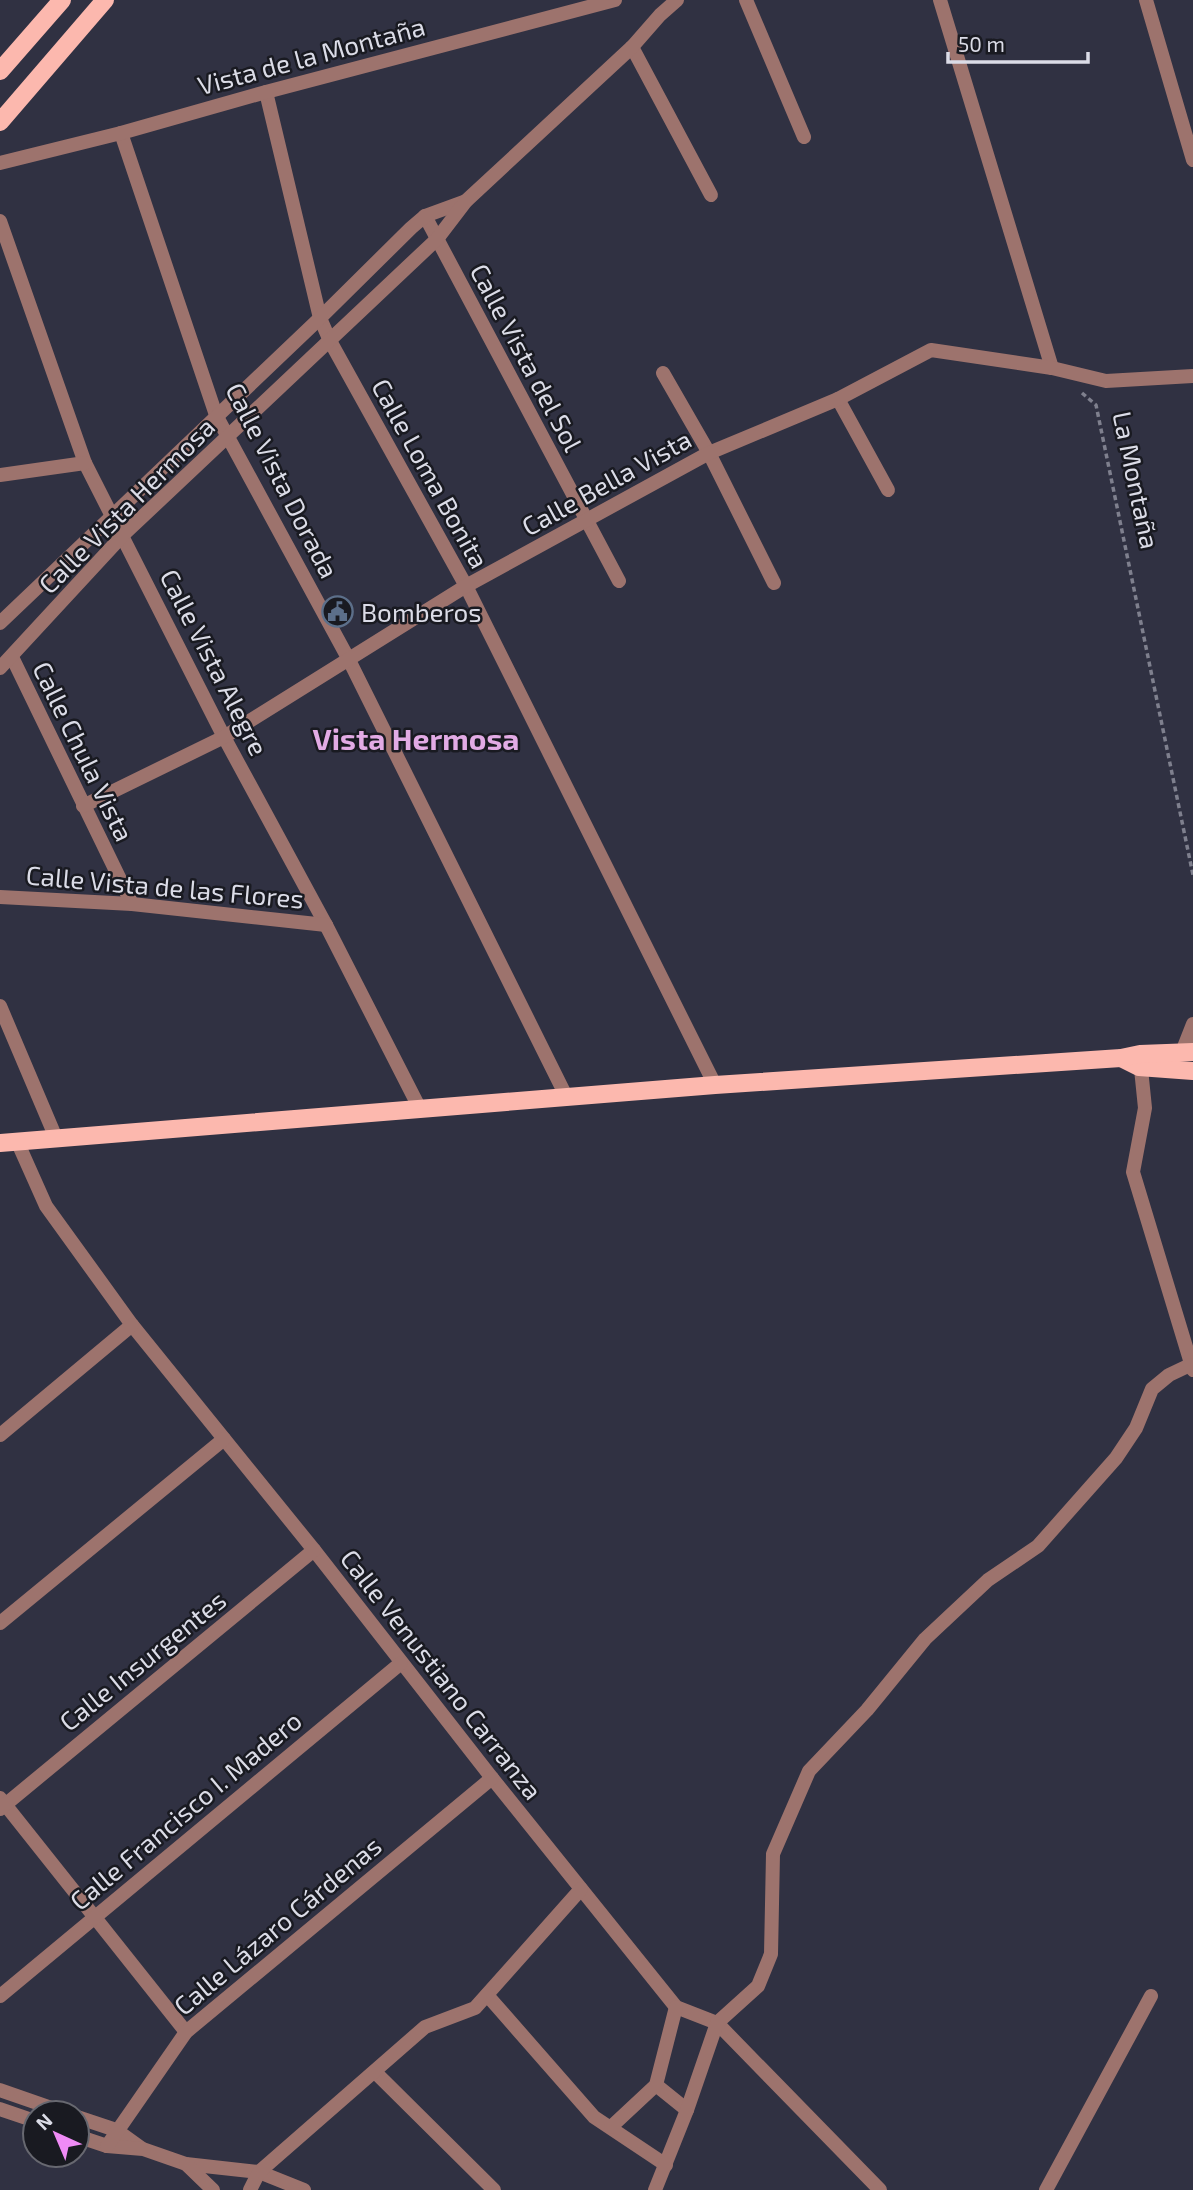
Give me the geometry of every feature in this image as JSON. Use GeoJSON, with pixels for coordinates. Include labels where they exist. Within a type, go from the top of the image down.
{"type":"FeatureCollection","features":[{"type":"Feature","properties":{"kind":"main road"},"geometry":{"type":"LineString","coordinates":[[0,71],[62,0]]}},
{"type":"Feature","properties":{"kind":"main road"},"geometry":{"type":"LineString","coordinates":[[0,122],[105,0]]}},
{"type":"Feature","properties":{"kind":"main road"},"geometry":{"type":"LineString","coordinates":[[1140,1060],[1188,1052]]}},
{"type":"Feature","properties":{"kind":"main road"},"geometry":{"type":"LineString","coordinates":[[9,1142],[715,1086],[1121,1058],[1193,1071]]}},
{"type":"Feature","properties":{"kind":"street","name":"Vista de la Montaña"},"geometry":{"type":"LineString","coordinates":[[0,163],[615,0]]}},
{"type":"Feature","properties":{"kind":"street","name":"Calle Vista Hermosa"},"geometry":{"type":"LineString","coordinates":[[660,15],[665,0]]}},
{"type":"Feature","properties":{"kind":"street","name":"Calle Vista Hermosa"},"geometry":{"type":"LineString","coordinates":[[0,668],[123,535],[437,239],[466,201],[632,47],[677,0]]}},
{"type":"Feature","properties":{"kind":"street"},"geometry":{"type":"LineString","coordinates":[[746,0],[804,137]]}},
{"type":"Feature","properties":{"kind":"street"},"geometry":{"type":"LineString","coordinates":[[940,0],[1052,368]]}},
{"type":"Feature","properties":{"kind":"street"},"geometry":{"type":"LineString","coordinates":[[1146,0],[1193,160]]}},
{"type":"Feature","properties":{"kind":"street"},"geometry":{"type":"LineString","coordinates":[[632,47],[711,195]]}},
{"type":"Feature","properties":{"kind":"street","name":"Calle Loma Bonita"},"geometry":{"type":"LineString","coordinates":[[266,92],[320,318],[330,341],[466,586],[715,1086]]}},
{"type":"Feature","properties":{"kind":"street","name":"Calle Vista Dorada"},"geometry":{"type":"LineString","coordinates":[[121,133],[216,415],[348,658],[567,1098]]}},
{"type":"Feature","properties":{"kind":"street","name":"Vista de la Montaña"},"geometry":{"type":"LineString","coordinates":[[0,152],[20,157]]}},
{"type":"Feature","properties":{"kind":"street","name":"Calle Vista Hermosa"},"geometry":{"type":"LineString","coordinates":[[0,623],[425,216],[466,201]]}},
{"type":"Feature","properties":{"kind":"street","name":"Calle Vista del Sol"},"geometry":{"type":"LineString","coordinates":[[425,216],[619,581]]}},
{"type":"Feature","properties":{"kind":"street","name":"Calle Vista Alegre"},"geometry":{"type":"LineString","coordinates":[[1,225],[85,463],[224,737],[327,925],[419,1109]]}},
{"type":"Feature","properties":{"kind":"street","name":"Calle Bella Vista"},"geometry":{"type":"LineString","coordinates":[[83,806],[224,737],[466,586],[709,453],[838,399],[931,351],[1052,368],[1106,381],[1193,376]]}},
{"type":"Feature","properties":{"kind":"street"},"geometry":{"type":"LineString","coordinates":[[663,373],[709,453],[774,583]]}},
{"type":"Feature","properties":{"kind":"street"},"geometry":{"type":"LineString","coordinates":[[838,399],[888,490]]}},
{"type":"Feature","properties":{"kind":"street"},"geometry":{"type":"LineString","coordinates":[[0,475],[85,463]]}},
{"type":"Feature","properties":{"kind":"street","name":"Calle Chula Vista"},"geometry":{"type":"LineString","coordinates":[[12,657],[132,904]]}},
{"type":"Feature","properties":{"kind":"street","name":"Calle Vista de las Flores"},"geometry":{"type":"LineString","coordinates":[[0,897],[132,904],[327,925]]}},
{"type":"Feature","properties":{"kind":"street"},"geometry":{"type":"LineString","coordinates":[[0,1006],[56,1138]]}},
{"type":"Feature","properties":{"kind":"street"},"geometry":{"type":"LineString","coordinates":[[1188,1052],[1193,1024]]}},
{"type":"Feature","properties":{"kind":"street"},"geometry":{"type":"LineString","coordinates":[[655,2190],[687,2110],[717,2023],[758,1986],[771,1954],[774,1854],[809,1771],[867,1710],[926,1639],[988,1580],[1038,1546],[1116,1458],[1136,1428],[1152,1389],[1169,1375],[1191,1368],[1133,1172],[1145,1108],[1140,1060]]}},
{"type":"Feature","properties":{"kind":"street","name":"Calle Venustiano Carranza"},"geometry":{"type":"LineString","coordinates":[[9,1142],[46,1206],[132,1325],[676,2007],[717,2023],[880,2190]]}},
{"type":"Feature","properties":{"kind":"street"},"geometry":{"type":"LineString","coordinates":[[0,1434],[132,1325]]}},
{"type":"Feature","properties":{"kind":"street"},"geometry":{"type":"LineString","coordinates":[[0,1623],[224,1439]]}},
{"type":"Feature","properties":{"kind":"street","name":"Calle Insurgentes"},"geometry":{"type":"LineString","coordinates":[[2,1803],[314,1550]]}},
{"type":"Feature","properties":{"kind":"street","name":"Calle Francisco I. Madero"},"geometry":{"type":"LineString","coordinates":[[0,1996],[401,1663]]}},
{"type":"Feature","properties":{"kind":"street","name":"Calle Lázaro Cárdenas"},"geometry":{"type":"LineString","coordinates":[[107,2146],[186,2032],[492,1778]]}},
{"type":"Feature","properties":{"kind":"street"},"geometry":{"type":"LineString","coordinates":[[2,1803],[186,2032]]}},
{"type":"Feature","properties":{"kind":"street"},"geometry":{"type":"LineString","coordinates":[[250,2190],[260,2172],[425,2027],[475,2008],[581,1889]]}},
{"type":"Feature","properties":{"kind":"street"},"geometry":{"type":"LineString","coordinates":[[487,1995],[594,2117],[666,2165]]}},
{"type":"Feature","properties":{"kind":"street"},"geometry":{"type":"LineString","coordinates":[[1046,2190],[1152,1996]]}},
{"type":"Feature","properties":{"kind":"street"},"geometry":{"type":"LineString","coordinates":[[611,2127],[656,2085],[676,2007]]}},
{"type":"Feature","properties":{"kind":"street"},"geometry":{"type":"LineString","coordinates":[[375,2072],[494,2190]]}},
{"type":"Feature","properties":{"kind":"street"},"geometry":{"type":"LineString","coordinates":[[656,2085],[687,2110]]}},
{"type":"Feature","properties":{"kind":"street"},"geometry":{"type":"LineString","coordinates":[[0,2090],[26,2099]]}},
{"type":"Feature","properties":{"kind":"street"},"geometry":{"type":"LineString","coordinates":[[0,2109],[21,2117]]}},
{"type":"Feature","properties":{"kind":"street"},"geometry":{"type":"LineString","coordinates":[[91,2122],[117,2130],[143,2149]]}},
{"type":"Feature","properties":{"kind":"street"},"geometry":{"type":"LineString","coordinates":[[91,2141],[107,2146],[143,2149],[186,2164],[260,2172],[304,2190]]}},
{"type":"Feature","properties":{"kind":"street"},"geometry":{"type":"LineString","coordinates":[[186,2164],[213,2190]]}},
{"type":"Feature","properties":{"kind":"path","name":"La Montaña"},"geometry":{"type":"LineString","coordinates":[[1079,390],[1096,405],[1193,875]]}},
{"type":"Feature","properties":{"kind":"place","name":"Bomberos"},"geometry":{"type":"Point","coordinates":[338,611]}},
{"type":"Feature","properties":{"kind":"district","name":"Vista Hermosa"},"geometry":{"type":"Point","coordinates":[416,738]}}]}
